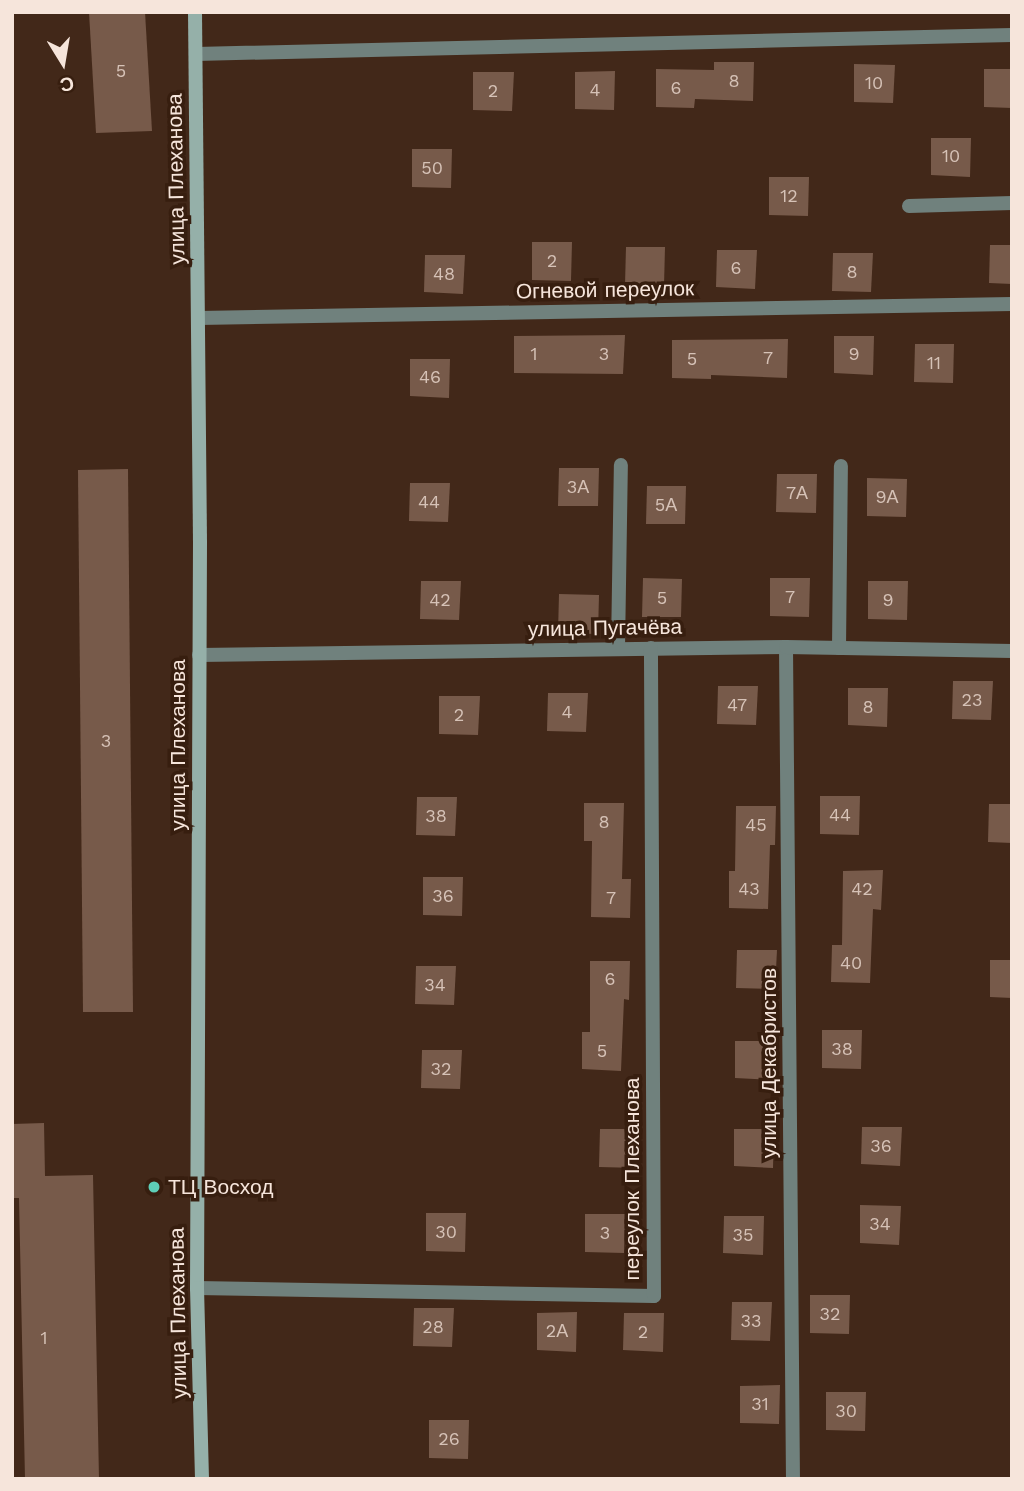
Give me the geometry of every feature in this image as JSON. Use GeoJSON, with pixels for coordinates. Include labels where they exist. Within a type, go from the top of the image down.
{"type":"FeatureCollection","features":[{"type":"Feature","properties":{"kind":"main road","name":"улица Плеханова"},"geometry":{"type":"LineString","coordinates":[[195,12],[199,318],[198,1288],[202,1479]]}},
{"type":"Feature","properties":{"kind":"street"},"geometry":{"type":"LineString","coordinates":[[196,54],[1012,35]]}},
{"type":"Feature","properties":{"kind":"street"},"geometry":{"type":"LineString","coordinates":[[909,206],[1012,203]]}},
{"type":"Feature","properties":{"kind":"street","name":"Огневой переулок"},"geometry":{"type":"LineString","coordinates":[[199,318],[1012,304]]}},
{"type":"Feature","properties":{"kind":"street"},"geometry":{"type":"LineString","coordinates":[[618,649],[621,465]]}},
{"type":"Feature","properties":{"kind":"street"},"geometry":{"type":"LineString","coordinates":[[839,648],[841,466]]}},
{"type":"Feature","properties":{"kind":"street","name":"улица Пугачёва"},"geometry":{"type":"LineString","coordinates":[[199,655],[786,647],[1012,651]]}},
{"type":"Feature","properties":{"kind":"street","name":"улица Декабристов"},"geometry":{"type":"LineString","coordinates":[[786,647],[793,1479]]}},
{"type":"Feature","properties":{"kind":"street","name":"переулок Плеханова"},"geometry":{"type":"LineString","coordinates":[[198,1288],[654,1296],[652,648]]}},
{"type":"Feature","properties":{"kind":"building"},"geometry":{"type":"Polygon","coordinates":[[[89,12],[145,12],[152,131],[96,133],[89,12]]]}},
{"type":"Feature","properties":{"kind":"building"},"geometry":{"type":"Polygon","coordinates":[[[714,62],[754,62],[753,101],[695,99],[694,108],[656,107],[656,69],[714,70],[714,62]]]}},
{"type":"Feature","properties":{"kind":"building"},"geometry":{"type":"Polygon","coordinates":[[[854,64],[895,65],[893,103],[854,102],[854,64]]]}},
{"type":"Feature","properties":{"kind":"building"},"geometry":{"type":"Polygon","coordinates":[[[984,69],[1012,69],[1012,108],[984,107],[984,69]]]}},
{"type":"Feature","properties":{"kind":"building"},"geometry":{"type":"Polygon","coordinates":[[[615,71],[614,110],[575,109],[575,72],[615,71]]]}},
{"type":"Feature","properties":{"kind":"building"},"geometry":{"type":"Polygon","coordinates":[[[473,72],[514,72],[512,111],[473,110],[473,72]]]}},
{"type":"Feature","properties":{"kind":"building"},"geometry":{"type":"Polygon","coordinates":[[[931,138],[971,138],[970,177],[931,175],[931,138]]]}},
{"type":"Feature","properties":{"kind":"building"},"geometry":{"type":"Polygon","coordinates":[[[412,149],[452,149],[451,188],[412,187],[412,149]]]}},
{"type":"Feature","properties":{"kind":"building"},"geometry":{"type":"Polygon","coordinates":[[[769,177],[809,177],[808,216],[769,215],[769,177]]]}},
{"type":"Feature","properties":{"kind":"building"},"geometry":{"type":"Polygon","coordinates":[[[532,242],[572,242],[571,281],[532,280],[532,242]]]}},
{"type":"Feature","properties":{"kind":"building"},"geometry":{"type":"Polygon","coordinates":[[[990,245],[1012,245],[1012,284],[989,283],[990,245]]]}},
{"type":"Feature","properties":{"kind":"building"},"geometry":{"type":"Polygon","coordinates":[[[626,247],[665,247],[664,286],[625,285],[626,247]]]}},
{"type":"Feature","properties":{"kind":"building"},"geometry":{"type":"Polygon","coordinates":[[[717,250],[757,250],[755,289],[716,287],[717,250]]]}},
{"type":"Feature","properties":{"kind":"building"},"geometry":{"type":"Polygon","coordinates":[[[833,253],[873,253],[871,292],[832,291],[833,253]]]}},
{"type":"Feature","properties":{"kind":"building"},"geometry":{"type":"Polygon","coordinates":[[[425,255],[465,255],[463,294],[424,292],[425,255]]]}},
{"type":"Feature","properties":{"kind":"building"},"geometry":{"type":"Polygon","coordinates":[[[625,335],[623,374],[514,373],[514,336],[625,335]]]}},
{"type":"Feature","properties":{"kind":"building"},"geometry":{"type":"Polygon","coordinates":[[[834,336],[874,336],[873,375],[834,373],[834,336]]]}},
{"type":"Feature","properties":{"kind":"building"},"geometry":{"type":"Polygon","coordinates":[[[788,339],[787,378],[711,375],[711,379],[672,378],[672,340],[788,339]]]}},
{"type":"Feature","properties":{"kind":"building"},"geometry":{"type":"Polygon","coordinates":[[[915,344],[954,344],[953,383],[914,382],[915,344]]]}},
{"type":"Feature","properties":{"kind":"building"},"geometry":{"type":"Polygon","coordinates":[[[410,359],[450,359],[449,398],[410,396],[410,359]]]}},
{"type":"Feature","properties":{"kind":"building"},"geometry":{"type":"Polygon","coordinates":[[[559,468],[599,468],[598,506],[558,506],[559,468]]]}},
{"type":"Feature","properties":{"kind":"building"},"geometry":{"type":"Polygon","coordinates":[[[128,469],[133,1012],[83,1012],[78,470],[128,469]]]}},
{"type":"Feature","properties":{"kind":"building"},"geometry":{"type":"Polygon","coordinates":[[[777,474],[817,474],[816,513],[776,512],[777,474]]]}},
{"type":"Feature","properties":{"kind":"building"},"geometry":{"type":"Polygon","coordinates":[[[867,478],[907,479],[906,517],[867,516],[867,478]]]}},
{"type":"Feature","properties":{"kind":"building"},"geometry":{"type":"Polygon","coordinates":[[[410,483],[450,483],[448,522],[409,521],[410,483]]]}},
{"type":"Feature","properties":{"kind":"building"},"geometry":{"type":"Polygon","coordinates":[[[647,486],[686,486],[685,524],[646,524],[647,486]]]}},
{"type":"Feature","properties":{"kind":"building"},"geometry":{"type":"Polygon","coordinates":[[[643,578],[682,579],[681,617],[642,617],[643,578]]]}},
{"type":"Feature","properties":{"kind":"building"},"geometry":{"type":"Polygon","coordinates":[[[770,578],[810,578],[809,617],[770,616],[770,578]]]}},
{"type":"Feature","properties":{"kind":"building"},"geometry":{"type":"Polygon","coordinates":[[[421,581],[461,581],[459,620],[420,619],[421,581]]]}},
{"type":"Feature","properties":{"kind":"building"},"geometry":{"type":"Polygon","coordinates":[[[868,581],[908,581],[907,620],[868,619],[868,581]]]}},
{"type":"Feature","properties":{"kind":"building"},"geometry":{"type":"Polygon","coordinates":[[[559,594],[599,595],[598,634],[558,633],[559,594]]]}},
{"type":"Feature","properties":{"kind":"building"},"geometry":{"type":"Polygon","coordinates":[[[953,681],[993,681],[991,720],[952,719],[953,681]]]}},
{"type":"Feature","properties":{"kind":"building"},"geometry":{"type":"Polygon","coordinates":[[[718,686],[758,686],[756,725],[717,724],[718,686]]]}},
{"type":"Feature","properties":{"kind":"building"},"geometry":{"type":"Polygon","coordinates":[[[848,688],[888,688],[887,727],[848,725],[848,688]]]}},
{"type":"Feature","properties":{"kind":"building"},"geometry":{"type":"Polygon","coordinates":[[[548,693],[588,693],[586,732],[547,731],[548,693]]]}},
{"type":"Feature","properties":{"kind":"building"},"geometry":{"type":"Polygon","coordinates":[[[439,696],[480,696],[478,735],[439,734],[439,696]]]}},
{"type":"Feature","properties":{"kind":"building"},"geometry":{"type":"Polygon","coordinates":[[[820,796],[860,796],[859,835],[820,834],[820,796]]]}},
{"type":"Feature","properties":{"kind":"building"},"geometry":{"type":"Polygon","coordinates":[[[417,797],[457,797],[455,836],[416,835],[417,797]]]}},
{"type":"Feature","properties":{"kind":"building"},"geometry":{"type":"Polygon","coordinates":[[[584,803],[624,803],[622,879],[631,879],[630,918],[591,917],[592,841],[584,841],[584,803]]]}},
{"type":"Feature","properties":{"kind":"building"},"geometry":{"type":"Polygon","coordinates":[[[989,804],[1012,804],[1012,843],[988,842],[989,804]]]}},
{"type":"Feature","properties":{"kind":"building"},"geometry":{"type":"Polygon","coordinates":[[[736,806],[776,806],[775,845],[770,845],[768,909],[729,908],[729,871],[735,871],[736,806]]]}},
{"type":"Feature","properties":{"kind":"building"},"geometry":{"type":"Polygon","coordinates":[[[883,870],[881,910],[873,909],[870,983],[831,982],[832,945],[842,945],[843,871],[883,870]]]}},
{"type":"Feature","properties":{"kind":"building"},"geometry":{"type":"Polygon","coordinates":[[[423,877],[463,877],[462,916],[423,915],[423,877]]]}},
{"type":"Feature","properties":{"kind":"building"},"geometry":{"type":"Polygon","coordinates":[[[737,950],[777,950],[775,989],[736,988],[737,950]]]}},
{"type":"Feature","properties":{"kind":"building"},"geometry":{"type":"Polygon","coordinates":[[[990,960],[1012,960],[1012,998],[990,997],[990,960]]]}},
{"type":"Feature","properties":{"kind":"building"},"geometry":{"type":"Polygon","coordinates":[[[590,961],[630,961],[629,1000],[624,999],[621,1071],[582,1069],[582,1032],[590,1032],[590,961]]]}},
{"type":"Feature","properties":{"kind":"building"},"geometry":{"type":"Polygon","coordinates":[[[416,966],[456,966],[454,1005],[415,1004],[416,966]]]}},
{"type":"Feature","properties":{"kind":"building"},"geometry":{"type":"Polygon","coordinates":[[[822,1030],[862,1030],[861,1069],[822,1068],[822,1030]]]}},
{"type":"Feature","properties":{"kind":"building"},"geometry":{"type":"Polygon","coordinates":[[[735,1041],[775,1041],[774,1080],[735,1078],[735,1041]]]}},
{"type":"Feature","properties":{"kind":"building"},"geometry":{"type":"Polygon","coordinates":[[[422,1050],[462,1050],[460,1089],[421,1088],[422,1050]]]}},
{"type":"Feature","properties":{"kind":"building"},"geometry":{"type":"Polygon","coordinates":[[[44,1123],[45,1176],[93,1175],[99,1479],[25,1479],[19,1198],[12,1198],[12,1124],[44,1123]]]}},
{"type":"Feature","properties":{"kind":"building"},"geometry":{"type":"Polygon","coordinates":[[[862,1127],[902,1127],[900,1166],[861,1164],[862,1127]]]}},
{"type":"Feature","properties":{"kind":"building"},"geometry":{"type":"Polygon","coordinates":[[[600,1129],[640,1129],[638,1168],[599,1167],[600,1129]]]}},
{"type":"Feature","properties":{"kind":"building"},"geometry":{"type":"Polygon","coordinates":[[[734,1129],[774,1129],[773,1168],[734,1166],[734,1129]]]}},
{"type":"Feature","properties":{"kind":"building"},"geometry":{"type":"Polygon","coordinates":[[[860,1205],[901,1206],[899,1245],[860,1243],[860,1205]]]}},
{"type":"Feature","properties":{"kind":"building"},"geometry":{"type":"Polygon","coordinates":[[[426,1213],[466,1213],[465,1252],[426,1251],[426,1213]]]}},
{"type":"Feature","properties":{"kind":"building"},"geometry":{"type":"Polygon","coordinates":[[[585,1214],[625,1214],[624,1253],[585,1252],[585,1214]]]}},
{"type":"Feature","properties":{"kind":"building"},"geometry":{"type":"Polygon","coordinates":[[[724,1216],[764,1216],[763,1255],[723,1253],[724,1216]]]}},
{"type":"Feature","properties":{"kind":"building"},"geometry":{"type":"Polygon","coordinates":[[[810,1295],[850,1295],[849,1334],[810,1333],[810,1295]]]}},
{"type":"Feature","properties":{"kind":"building"},"geometry":{"type":"Polygon","coordinates":[[[732,1302],[772,1302],[770,1341],[731,1340],[732,1302]]]}},
{"type":"Feature","properties":{"kind":"building"},"geometry":{"type":"Polygon","coordinates":[[[414,1308],[454,1308],[452,1347],[413,1346],[414,1308]]]}},
{"type":"Feature","properties":{"kind":"building"},"geometry":{"type":"Polygon","coordinates":[[[577,1312],[576,1352],[537,1350],[537,1313],[577,1312]]]}},
{"type":"Feature","properties":{"kind":"building"},"geometry":{"type":"Polygon","coordinates":[[[624,1313],[664,1313],[663,1352],[623,1350],[624,1313]]]}},
{"type":"Feature","properties":{"kind":"building"},"geometry":{"type":"Polygon","coordinates":[[[780,1385],[779,1424],[740,1423],[740,1386],[780,1385]]]}},
{"type":"Feature","properties":{"kind":"building"},"geometry":{"type":"Polygon","coordinates":[[[826,1392],[866,1392],[865,1431],[826,1430],[826,1392]]]}},
{"type":"Feature","properties":{"kind":"building"},"geometry":{"type":"Polygon","coordinates":[[[429,1420],[469,1420],[468,1459],[429,1458],[429,1420]]]}},
{"type":"Feature","properties":{"kind":"place","name":"ТЦ Восход"},"geometry":{"type":"Point","coordinates":[154,1187]}}]}
